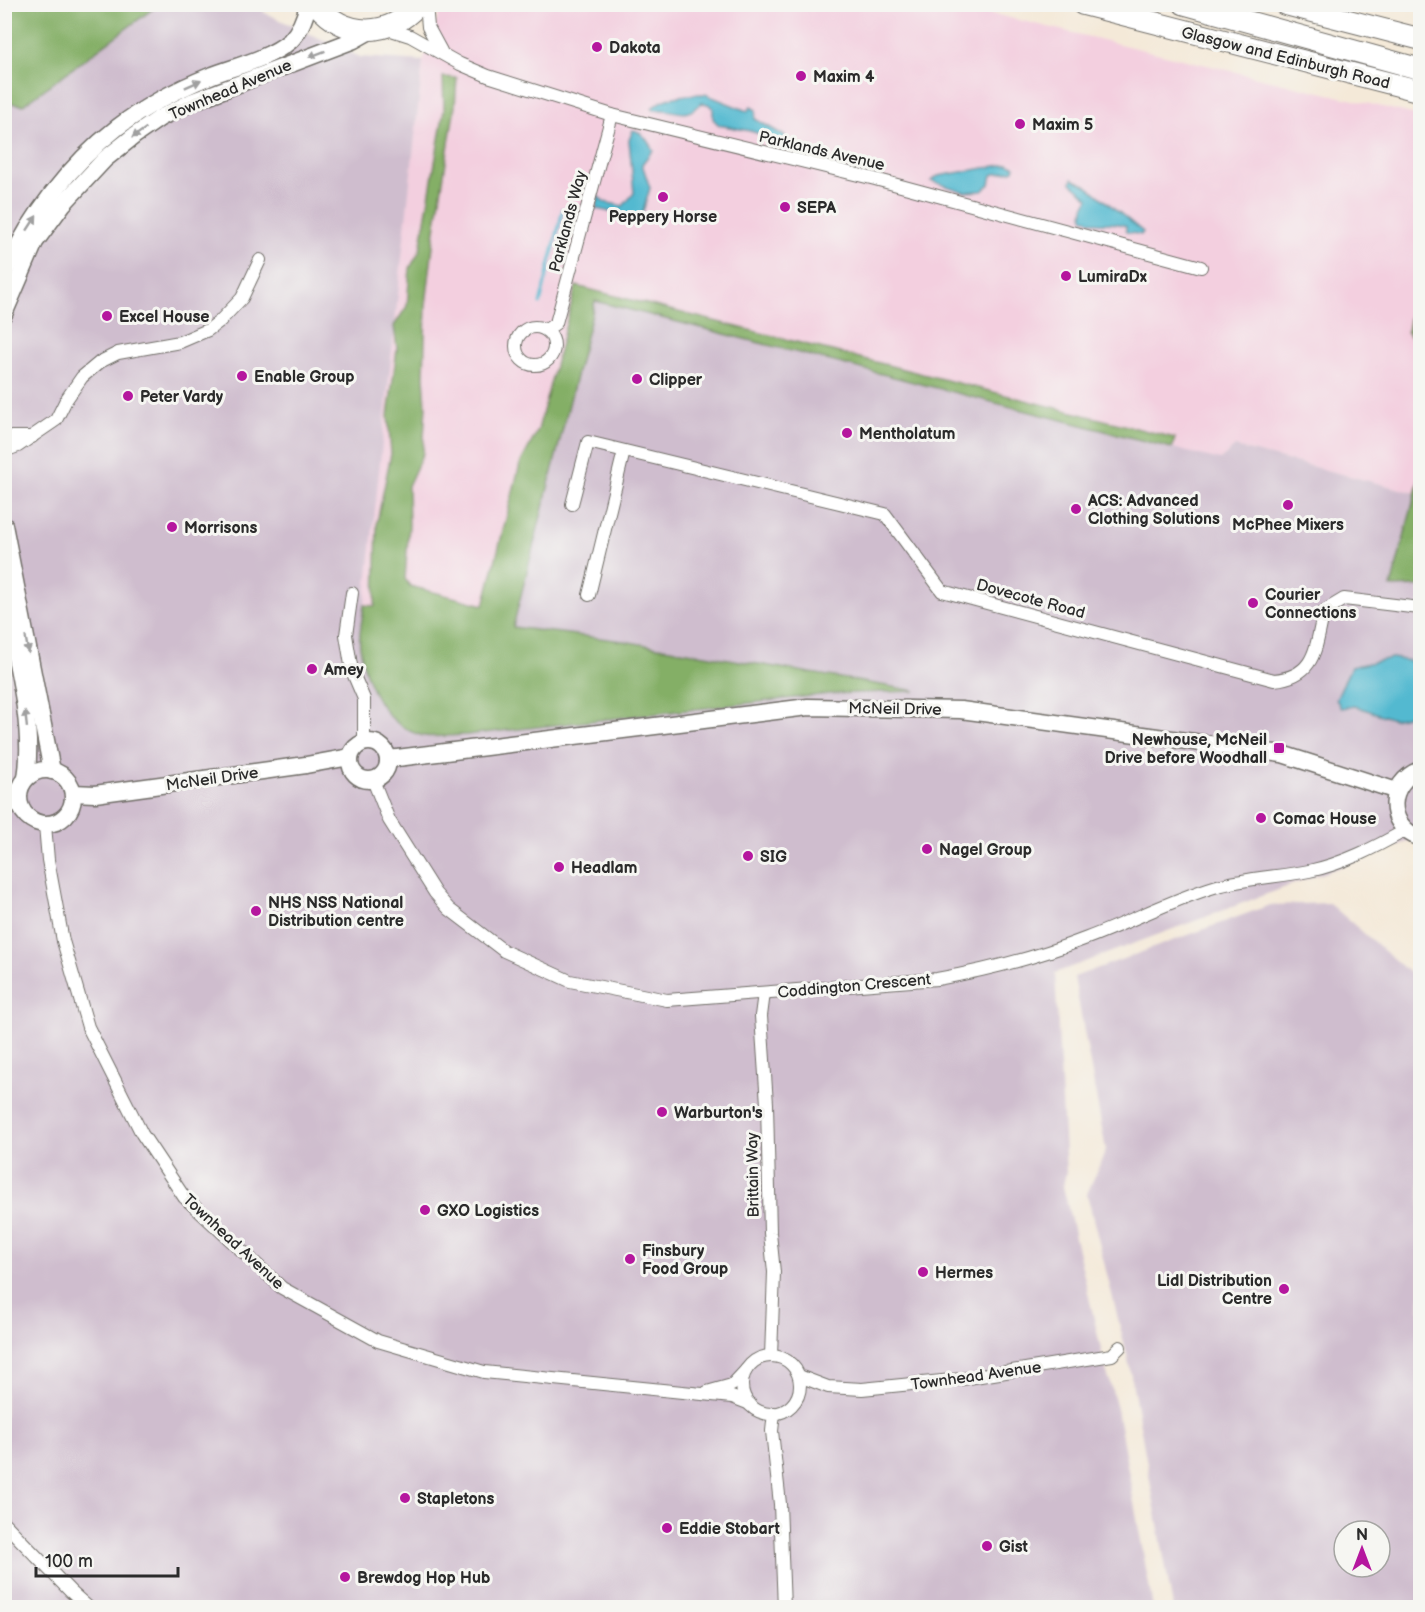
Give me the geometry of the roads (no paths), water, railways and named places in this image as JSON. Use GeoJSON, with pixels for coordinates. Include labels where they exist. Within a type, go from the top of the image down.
{"type":"FeatureCollection","features":[{"type":"Feature","properties":{"kind":"highway"},"geometry":{"type":"LineString","coordinates":[[316,4],[335,22],[358,30],[378,29],[410,15],[419,4]]}},
{"type":"Feature","properties":{"kind":"highway","name":"Glasgow and Edinburgh Road"},"geometry":{"type":"LineString","coordinates":[[1082,4],[1420,92]]}},
{"type":"Feature","properties":{"kind":"highway"},"geometry":{"type":"LineString","coordinates":[[1184,4],[1420,69]]}},
{"type":"Feature","properties":{"kind":"highway"},"geometry":{"type":"LineString","coordinates":[[1216,4],[1420,56]]}},
{"type":"Feature","properties":{"kind":"highway"},"geometry":{"type":"LineString","coordinates":[[1284,4],[1420,39]]}},
{"type":"Feature","properties":{"kind":"highway"},"geometry":{"type":"LineString","coordinates":[[1334,4],[1420,25]]}},
{"type":"Feature","properties":{"kind":"street","name":"Townhead Avenue"},"geometry":{"type":"LineString","coordinates":[[4,274],[16,248],[37,215],[62,181],[89,152],[118,127],[177,90],[287,43],[296,35],[308,4]]}},
{"type":"Feature","properties":{"kind":"street"},"geometry":{"type":"LineString","coordinates":[[426,4],[428,27],[441,52]]}},
{"type":"Feature","properties":{"kind":"street","name":"Townhead Avenue"},"geometry":{"type":"LineString","coordinates":[[4,314],[35,242],[63,204],[105,159],[134,136],[160,118],[191,102],[378,29]]}},
{"type":"Feature","properties":{"kind":"street","name":"Parklands Avenue"},"geometry":{"type":"LineString","coordinates":[[378,29],[410,36],[460,64],[488,76],[612,116],[886,182],[1201,267]]}},
{"type":"Feature","properties":{"kind":"street","name":"Parklands Way"},"geometry":{"type":"LineString","coordinates":[[546,330],[556,323],[612,116]]}},
{"type":"Feature","properties":{"kind":"street"},"geometry":{"type":"LineString","coordinates":[[4,451],[18,446],[56,420],[82,377],[100,362],[118,353],[180,342],[208,330],[242,298],[260,260]]}},
{"type":"Feature","properties":{"kind":"street"},"geometry":{"type":"LineString","coordinates":[[4,428],[10,437],[32,436]]}},
{"type":"Feature","properties":{"kind":"street","name":"Dovecote Road"},"geometry":{"type":"LineString","coordinates":[[573,504],[588,442],[885,514],[942,591],[1274,680],[1290,679],[1302,672],[1313,657],[1324,611],[1344,599],[1420,608]]}},
{"type":"Feature","properties":{"kind":"street"},"geometry":{"type":"LineString","coordinates":[[589,595],[624,451]]}},
{"type":"Feature","properties":{"kind":"street"},"geometry":{"type":"LineString","coordinates":[[4,525],[52,771]]}},
{"type":"Feature","properties":{"kind":"street"},"geometry":{"type":"LineString","coordinates":[[352,593],[346,635],[352,671],[363,699],[364,742]]}},
{"type":"Feature","properties":{"kind":"street"},"geometry":{"type":"LineString","coordinates":[[4,600],[25,712],[29,759],[26,778]]}},
{"type":"Feature","properties":{"kind":"street","name":"McNeil Drive"},"geometry":{"type":"LineString","coordinates":[[388,759],[808,707],[961,710],[1282,754],[1397,791]]}},
{"type":"Feature","properties":{"kind":"street"},"geometry":{"type":"LineString","coordinates":[[371,741],[382,746],[388,759],[387,768],[382,775],[373,780],[362,779],[350,767],[350,757],[355,747],[371,741]]}},
{"type":"Feature","properties":{"kind":"street","name":"McNeil Drive"},"geometry":{"type":"LineString","coordinates":[[73,794],[107,793],[350,757]]}},
{"type":"Feature","properties":{"kind":"street"},"geometry":{"type":"LineString","coordinates":[[43,770],[52,771],[66,779],[73,794],[73,803],[63,819],[55,824],[36,824],[12,804],[26,778],[34,772],[43,770]]}},
{"type":"Feature","properties":{"kind":"street"},"geometry":{"type":"LineString","coordinates":[[1413,834],[1399,822],[1394,801],[1402,782],[1420,770]]}},
{"type":"Feature","properties":{"kind":"street","name":"Coddington Crescent"},"geometry":{"type":"LineString","coordinates":[[373,780],[388,820],[435,893],[449,909],[504,951],[570,981],[667,1000],[937,979],[983,971],[1037,956],[1088,938],[1215,887],[1311,870],[1413,834]]}},
{"type":"Feature","properties":{"kind":"street","name":"Townhead Avenue"},"geometry":{"type":"LineString","coordinates":[[45,825],[48,860],[63,941],[88,1027],[142,1134],[184,1197],[282,1288],[378,1341],[484,1372],[732,1397],[750,1404]]}},
{"type":"Feature","properties":{"kind":"street","name":"Brittain Way"},"geometry":{"type":"LineString","coordinates":[[764,993],[761,1016],[767,1104],[770,1233],[774,1272],[771,1356]]}},
{"type":"Feature","properties":{"kind":"street","name":"Townhead Avenue"},"geometry":{"type":"LineString","coordinates":[[799,1393],[828,1387],[862,1389],[962,1379],[1112,1355],[1120,1347]]}},
{"type":"Feature","properties":{"kind":"street"},"geometry":{"type":"LineString","coordinates":[[771,1356],[783,1358],[790,1363],[799,1376],[799,1393],[789,1407],[774,1413],[765,1413],[750,1404],[745,1396],[742,1388],[746,1370],[759,1358],[771,1356]]}},
{"type":"Feature","properties":{"kind":"street","name":"Townhead Avenue"},"geometry":{"type":"LineString","coordinates":[[700,1394],[732,1385],[746,1370]]}},
{"type":"Feature","properties":{"kind":"street","name":"Townhead Avenue"},"geometry":{"type":"LineString","coordinates":[[799,1376],[828,1387]]}},
{"type":"Feature","properties":{"kind":"street"},"geometry":{"type":"LineString","coordinates":[[774,1413],[772,1431],[780,1499],[784,1608]]}},
{"type":"Feature","properties":{"kind":"street"},"geometry":{"type":"LineString","coordinates":[[4,1523],[89,1608]]}},
{"type":"Feature","properties":{"kind":"water"},"geometry":{"type":"Polygon","coordinates":[[[705,94],[747,111],[751,107],[756,110],[755,119],[785,136],[787,142],[719,125],[713,119],[713,108],[708,104],[701,103],[695,109],[684,113],[652,108],[670,98],[705,94]]]}},
{"type":"Feature","properties":{"kind":"water"},"geometry":{"type":"Polygon","coordinates":[[[633,130],[647,140],[653,150],[642,164],[650,188],[641,218],[596,209],[598,196],[604,202],[623,206],[634,193],[629,140],[633,130]]]}},
{"type":"Feature","properties":{"kind":"water"},"geometry":{"type":"Polygon","coordinates":[[[1008,164],[1015,166],[1014,170],[992,175],[990,184],[982,191],[965,192],[931,181],[938,176],[1008,164]]]}},
{"type":"Feature","properties":{"kind":"water"},"geometry":{"type":"Polygon","coordinates":[[[1072,179],[1086,185],[1143,232],[1141,235],[1126,232],[1126,226],[1120,224],[1089,221],[1083,217],[1084,207],[1089,198],[1071,183],[1072,179]]]}},
{"type":"Feature","properties":{"kind":"water"},"geometry":{"type":"Polygon","coordinates":[[[1392,658],[1410,661],[1420,671],[1420,708],[1406,716],[1393,719],[1355,706],[1341,708],[1336,699],[1351,667],[1392,658]]]}},
{"type":"Feature","properties":{"kind":"waterway"},"geometry":{"type":"LineString","coordinates":[[540,304],[563,209]]}},
{"type":"Feature","properties":{"kind":"place","name":"Dakota"},"geometry":{"type":"Point","coordinates":[597,47]}},
{"type":"Feature","properties":{"kind":"place","name":"Maxim 4"},"geometry":{"type":"Point","coordinates":[801,76]}},
{"type":"Feature","properties":{"kind":"place","name":"Maxim 5"},"geometry":{"type":"Point","coordinates":[1020,124]}},
{"type":"Feature","properties":{"kind":"place","name":"Peppery Horse"},"geometry":{"type":"Point","coordinates":[663,197]}},
{"type":"Feature","properties":{"kind":"place","name":"SEPA"},"geometry":{"type":"Point","coordinates":[785,207]}},
{"type":"Feature","properties":{"kind":"place","name":"LumiraDx"},"geometry":{"type":"Point","coordinates":[1066,276]}},
{"type":"Feature","properties":{"kind":"place","name":"Excel House"},"geometry":{"type":"Point","coordinates":[107,316]}},
{"type":"Feature","properties":{"kind":"place","name":"Enable Group"},"geometry":{"type":"Point","coordinates":[242,376]}},
{"type":"Feature","properties":{"kind":"place","name":"Clipper"},"geometry":{"type":"Point","coordinates":[637,379]}},
{"type":"Feature","properties":{"kind":"place","name":"Peter Vardy"},"geometry":{"type":"Point","coordinates":[128,396]}},
{"type":"Feature","properties":{"kind":"place","name":"Mentholatum"},"geometry":{"type":"Point","coordinates":[847,433]}},
{"type":"Feature","properties":{"kind":"place","name":"McPhee Mixers"},"geometry":{"type":"Point","coordinates":[1288,505]}},
{"type":"Feature","properties":{"kind":"place","name":"ACS: Advanced Clothing Solutions"},"geometry":{"type":"Point","coordinates":[1076,509]}},
{"type":"Feature","properties":{"kind":"place","name":"Morrisons"},"geometry":{"type":"Point","coordinates":[172,527]}},
{"type":"Feature","properties":{"kind":"place","name":"Courier Connections"},"geometry":{"type":"Point","coordinates":[1253,603]}},
{"type":"Feature","properties":{"kind":"place","name":"Amey"},"geometry":{"type":"Point","coordinates":[312,669]}},
{"type":"Feature","properties":{"kind":"place","name":"Newhouse, McNeil Drive before Woodhall"},"geometry":{"type":"Point","coordinates":[1279,748]}},
{"type":"Feature","properties":{"kind":"place","name":"Comac House"},"geometry":{"type":"Point","coordinates":[1261,818]}},
{"type":"Feature","properties":{"kind":"place","name":"Nagel Group"},"geometry":{"type":"Point","coordinates":[927,849]}},
{"type":"Feature","properties":{"kind":"place","name":"SIG"},"geometry":{"type":"Point","coordinates":[748,856]}},
{"type":"Feature","properties":{"kind":"place","name":"Headlam"},"geometry":{"type":"Point","coordinates":[559,867]}},
{"type":"Feature","properties":{"kind":"place","name":"NHS NSS National Distribution centre"},"geometry":{"type":"Point","coordinates":[256,911]}},
{"type":"Feature","properties":{"kind":"place","name":"Warburton's"},"geometry":{"type":"Point","coordinates":[662,1112]}},
{"type":"Feature","properties":{"kind":"place","name":"GXO Logistics"},"geometry":{"type":"Point","coordinates":[425,1210]}},
{"type":"Feature","properties":{"kind":"place","name":"Finsbury Food Group"},"geometry":{"type":"Point","coordinates":[630,1259]}},
{"type":"Feature","properties":{"kind":"place","name":"Hermes"},"geometry":{"type":"Point","coordinates":[923,1272]}},
{"type":"Feature","properties":{"kind":"place","name":"Lidl Distribution Centre"},"geometry":{"type":"Point","coordinates":[1284,1289]}},
{"type":"Feature","properties":{"kind":"place","name":"Stapletons"},"geometry":{"type":"Point","coordinates":[405,1498]}},
{"type":"Feature","properties":{"kind":"place","name":"Eddie Stobart"},"geometry":{"type":"Point","coordinates":[667,1528]}},
{"type":"Feature","properties":{"kind":"place","name":"Gist"},"geometry":{"type":"Point","coordinates":[987,1546]}},
{"type":"Feature","properties":{"kind":"place","name":"Brewdog Hop Hub"},"geometry":{"type":"Point","coordinates":[345,1577]}}]}
